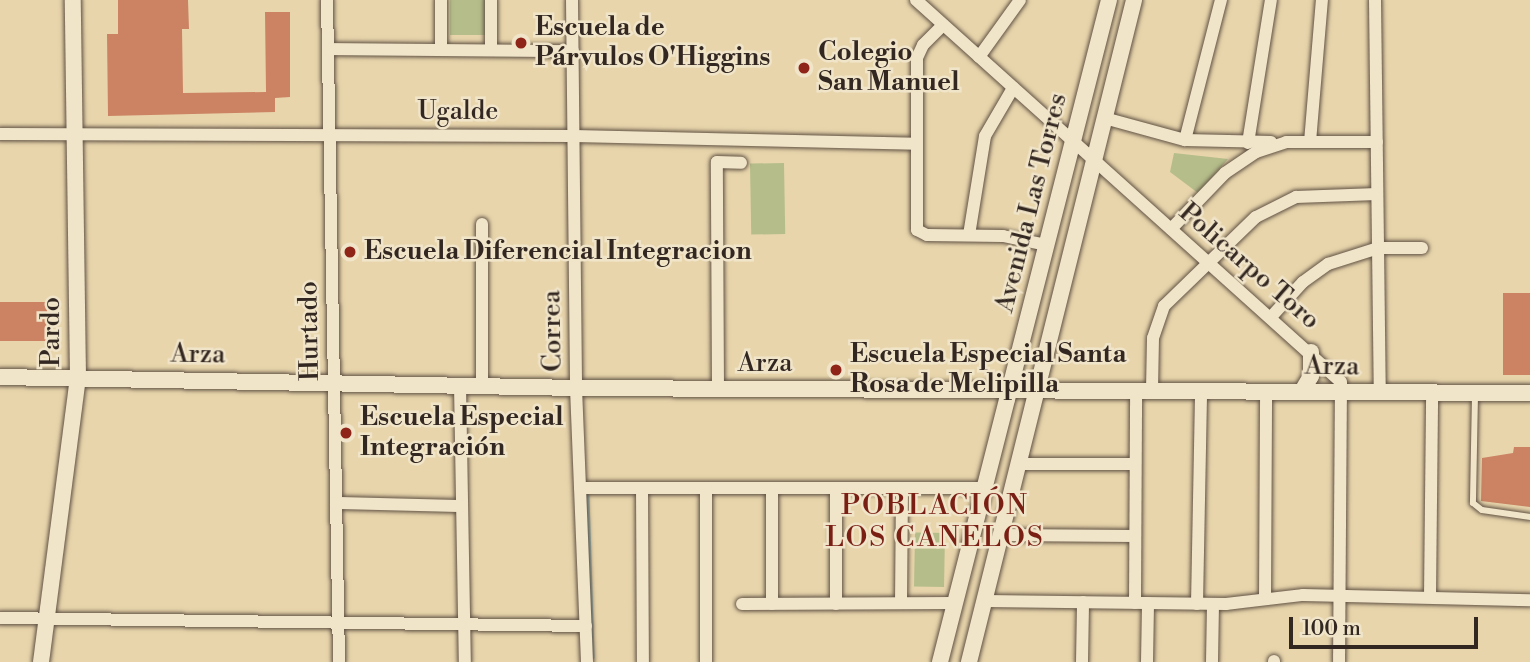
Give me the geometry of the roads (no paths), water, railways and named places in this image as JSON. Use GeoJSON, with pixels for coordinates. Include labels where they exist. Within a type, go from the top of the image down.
{"type":"FeatureCollection","features":[{"type":"Feature","properties":{"kind":"street","name":"Pardo"},"geometry":{"type":"LineString","coordinates":[[41,662],[78,377],[73,0]]}},
{"type":"Feature","properties":{"kind":"street","name":"Hurtado"},"geometry":{"type":"LineString","coordinates":[[327,0],[339,662]]}},
{"type":"Feature","properties":{"kind":"street"},"geometry":{"type":"LineString","coordinates":[[441,0],[441,50]]}},
{"type":"Feature","properties":{"kind":"street"},"geometry":{"type":"LineString","coordinates":[[491,0],[491,50]]}},
{"type":"Feature","properties":{"kind":"street","name":"Correa"},"geometry":{"type":"LineString","coordinates":[[572,0],[576,388],[587,662]]}},
{"type":"Feature","properties":{"kind":"street","name":"Policarpo Toro"},"geometry":{"type":"LineString","coordinates":[[916,0],[1072,142],[1311,352],[1337,376],[1344,391]]}},
{"type":"Feature","properties":{"kind":"street"},"geometry":{"type":"LineString","coordinates":[[979,57],[1020,0]]}},
{"type":"Feature","properties":{"kind":"street","name":"Avenida Las Torres"},"geometry":{"type":"LineString","coordinates":[[940,662],[1109,0]]}},
{"type":"Feature","properties":{"kind":"street","name":"Avenida Las Torres"},"geometry":{"type":"LineString","coordinates":[[970,662],[1097,163],[1134,0]]}},
{"type":"Feature","properties":{"kind":"street"},"geometry":{"type":"LineString","coordinates":[[1185,140],[1221,0]]}},
{"type":"Feature","properties":{"kind":"street"},"geometry":{"type":"LineString","coordinates":[[1248,143],[1271,0]]}},
{"type":"Feature","properties":{"kind":"street"},"geometry":{"type":"LineString","coordinates":[[1310,142],[1322,0]]}},
{"type":"Feature","properties":{"kind":"street"},"geometry":{"type":"LineString","coordinates":[[1375,0],[1380,392]]}},
{"type":"Feature","properties":{"kind":"street"},"geometry":{"type":"LineString","coordinates":[[943,24],[918,53],[917,230],[927,235],[1003,236],[1046,245]]}},
{"type":"Feature","properties":{"kind":"street"},"geometry":{"type":"LineString","coordinates":[[328,49],[573,51]]}},
{"type":"Feature","properties":{"kind":"street"},"geometry":{"type":"LineString","coordinates":[[969,235],[985,136],[1013,88]]}},
{"type":"Feature","properties":{"kind":"street"},"geometry":{"type":"LineString","coordinates":[[1108,118],[1185,140],[1248,143],[1377,142]]}},
{"type":"Feature","properties":{"kind":"street","name":"Ugalde"},"geometry":{"type":"LineString","coordinates":[[0,134],[574,136],[916,144]]}},
{"type":"Feature","properties":{"kind":"street"},"geometry":{"type":"LineString","coordinates":[[1171,229],[1234,165],[1256,152],[1286,142]]}},
{"type":"Feature","properties":{"kind":"street"},"geometry":{"type":"LineString","coordinates":[[718,388],[717,162],[741,163]]}},
{"type":"Feature","properties":{"kind":"street"},"geometry":{"type":"LineString","coordinates":[[1147,662],[1135,536],[1135,464],[1144,389],[1160,314],[1196,270],[1279,202],[1306,195],[1377,194]]}},
{"type":"Feature","properties":{"kind":"street"},"geometry":{"type":"LineString","coordinates":[[482,224],[482,385]]}},
{"type":"Feature","properties":{"kind":"street"},"geometry":{"type":"LineString","coordinates":[[1271,317],[1321,268],[1378,248],[1422,247]]}},
{"type":"Feature","properties":{"kind":"street"},"geometry":{"type":"LineString","coordinates":[[1302,391],[1311,376],[1311,352]]}},
{"type":"Feature","properties":{"kind":"street","name":"Arza"},"geometry":{"type":"LineString","coordinates":[[0,377],[576,388],[1039,388],[1530,393]]}},
{"type":"Feature","properties":{"kind":"street"},"geometry":{"type":"LineString","coordinates":[[460,385],[465,662]]}},
{"type":"Feature","properties":{"kind":"street"},"geometry":{"type":"LineString","coordinates":[[1197,604],[1201,390]]}},
{"type":"Feature","properties":{"kind":"street"},"geometry":{"type":"LineString","coordinates":[[1265,600],[1266,391]]}},
{"type":"Feature","properties":{"kind":"street"},"geometry":{"type":"LineString","coordinates":[[1339,662],[1344,391]]}},
{"type":"Feature","properties":{"kind":"street"},"geometry":{"type":"LineString","coordinates":[[1430,597],[1432,392]]}},
{"type":"Feature","properties":{"kind":"street"},"geometry":{"type":"LineString","coordinates":[[1020,464],[1135,464]]}},
{"type":"Feature","properties":{"kind":"street"},"geometry":{"type":"LineString","coordinates":[[580,488],[985,488]]}},
{"type":"Feature","properties":{"kind":"street"},"geometry":{"type":"LineString","coordinates":[[642,488],[643,662]]}},
{"type":"Feature","properties":{"kind":"street"},"geometry":{"type":"LineString","coordinates":[[706,488],[706,662]]}},
{"type":"Feature","properties":{"kind":"street"},"geometry":{"type":"LineString","coordinates":[[772,488],[772,604]]}},
{"type":"Feature","properties":{"kind":"street"},"geometry":{"type":"LineString","coordinates":[[836,488],[836,604]]}},
{"type":"Feature","properties":{"kind":"street"},"geometry":{"type":"LineString","coordinates":[[901,604],[902,488]]}},
{"type":"Feature","properties":{"kind":"street"},"geometry":{"type":"LineString","coordinates":[[336,503],[462,506]]}},
{"type":"Feature","properties":{"kind":"street"},"geometry":{"type":"LineString","coordinates":[[1002,535],[1135,536]]}},
{"type":"Feature","properties":{"kind":"street"},"geometry":{"type":"LineString","coordinates":[[985,601],[1213,604],[1340,596],[1530,600]]}},
{"type":"Feature","properties":{"kind":"street"},"geometry":{"type":"LineString","coordinates":[[1082,662],[1083,602]]}},
{"type":"Feature","properties":{"kind":"street"},"geometry":{"type":"LineString","coordinates":[[742,604],[955,603]]}},
{"type":"Feature","properties":{"kind":"street"},"geometry":{"type":"LineString","coordinates":[[1212,662],[1213,604]]}},
{"type":"Feature","properties":{"kind":"street"},"geometry":{"type":"LineString","coordinates":[[0,618],[586,625]]}},
{"type":"Feature","properties":{"kind":"lane"},"geometry":{"type":"LineString","coordinates":[[1475,393],[1473,503],[1482,510],[1530,517]]}},
{"type":"Feature","properties":{"kind":"waterway"},"geometry":{"type":"LineString","coordinates":[[588,496],[593,657]]}},
{"type":"Feature","properties":{"kind":"place","name":"Escuela de Párvulos O'Higgins"},"geometry":{"type":"Point","coordinates":[521,43]}},
{"type":"Feature","properties":{"kind":"place","name":"Colegio San Manuel"},"geometry":{"type":"Point","coordinates":[804,68]}},
{"type":"Feature","properties":{"kind":"place","name":"Escuela Diferencial Integracion"},"geometry":{"type":"Point","coordinates":[350,252]}},
{"type":"Feature","properties":{"kind":"place","name":"Escuela Especial Santa Rosa de Melipilla"},"geometry":{"type":"Point","coordinates":[836,370]}},
{"type":"Feature","properties":{"kind":"place","name":"Escuela Especial Integración"},"geometry":{"type":"Point","coordinates":[346,433]}},
{"type":"Feature","properties":{"kind":"district","name":"POBLACIÓN LOS CANELOS"},"geometry":{"type":"Point","coordinates":[935,522]}}]}
